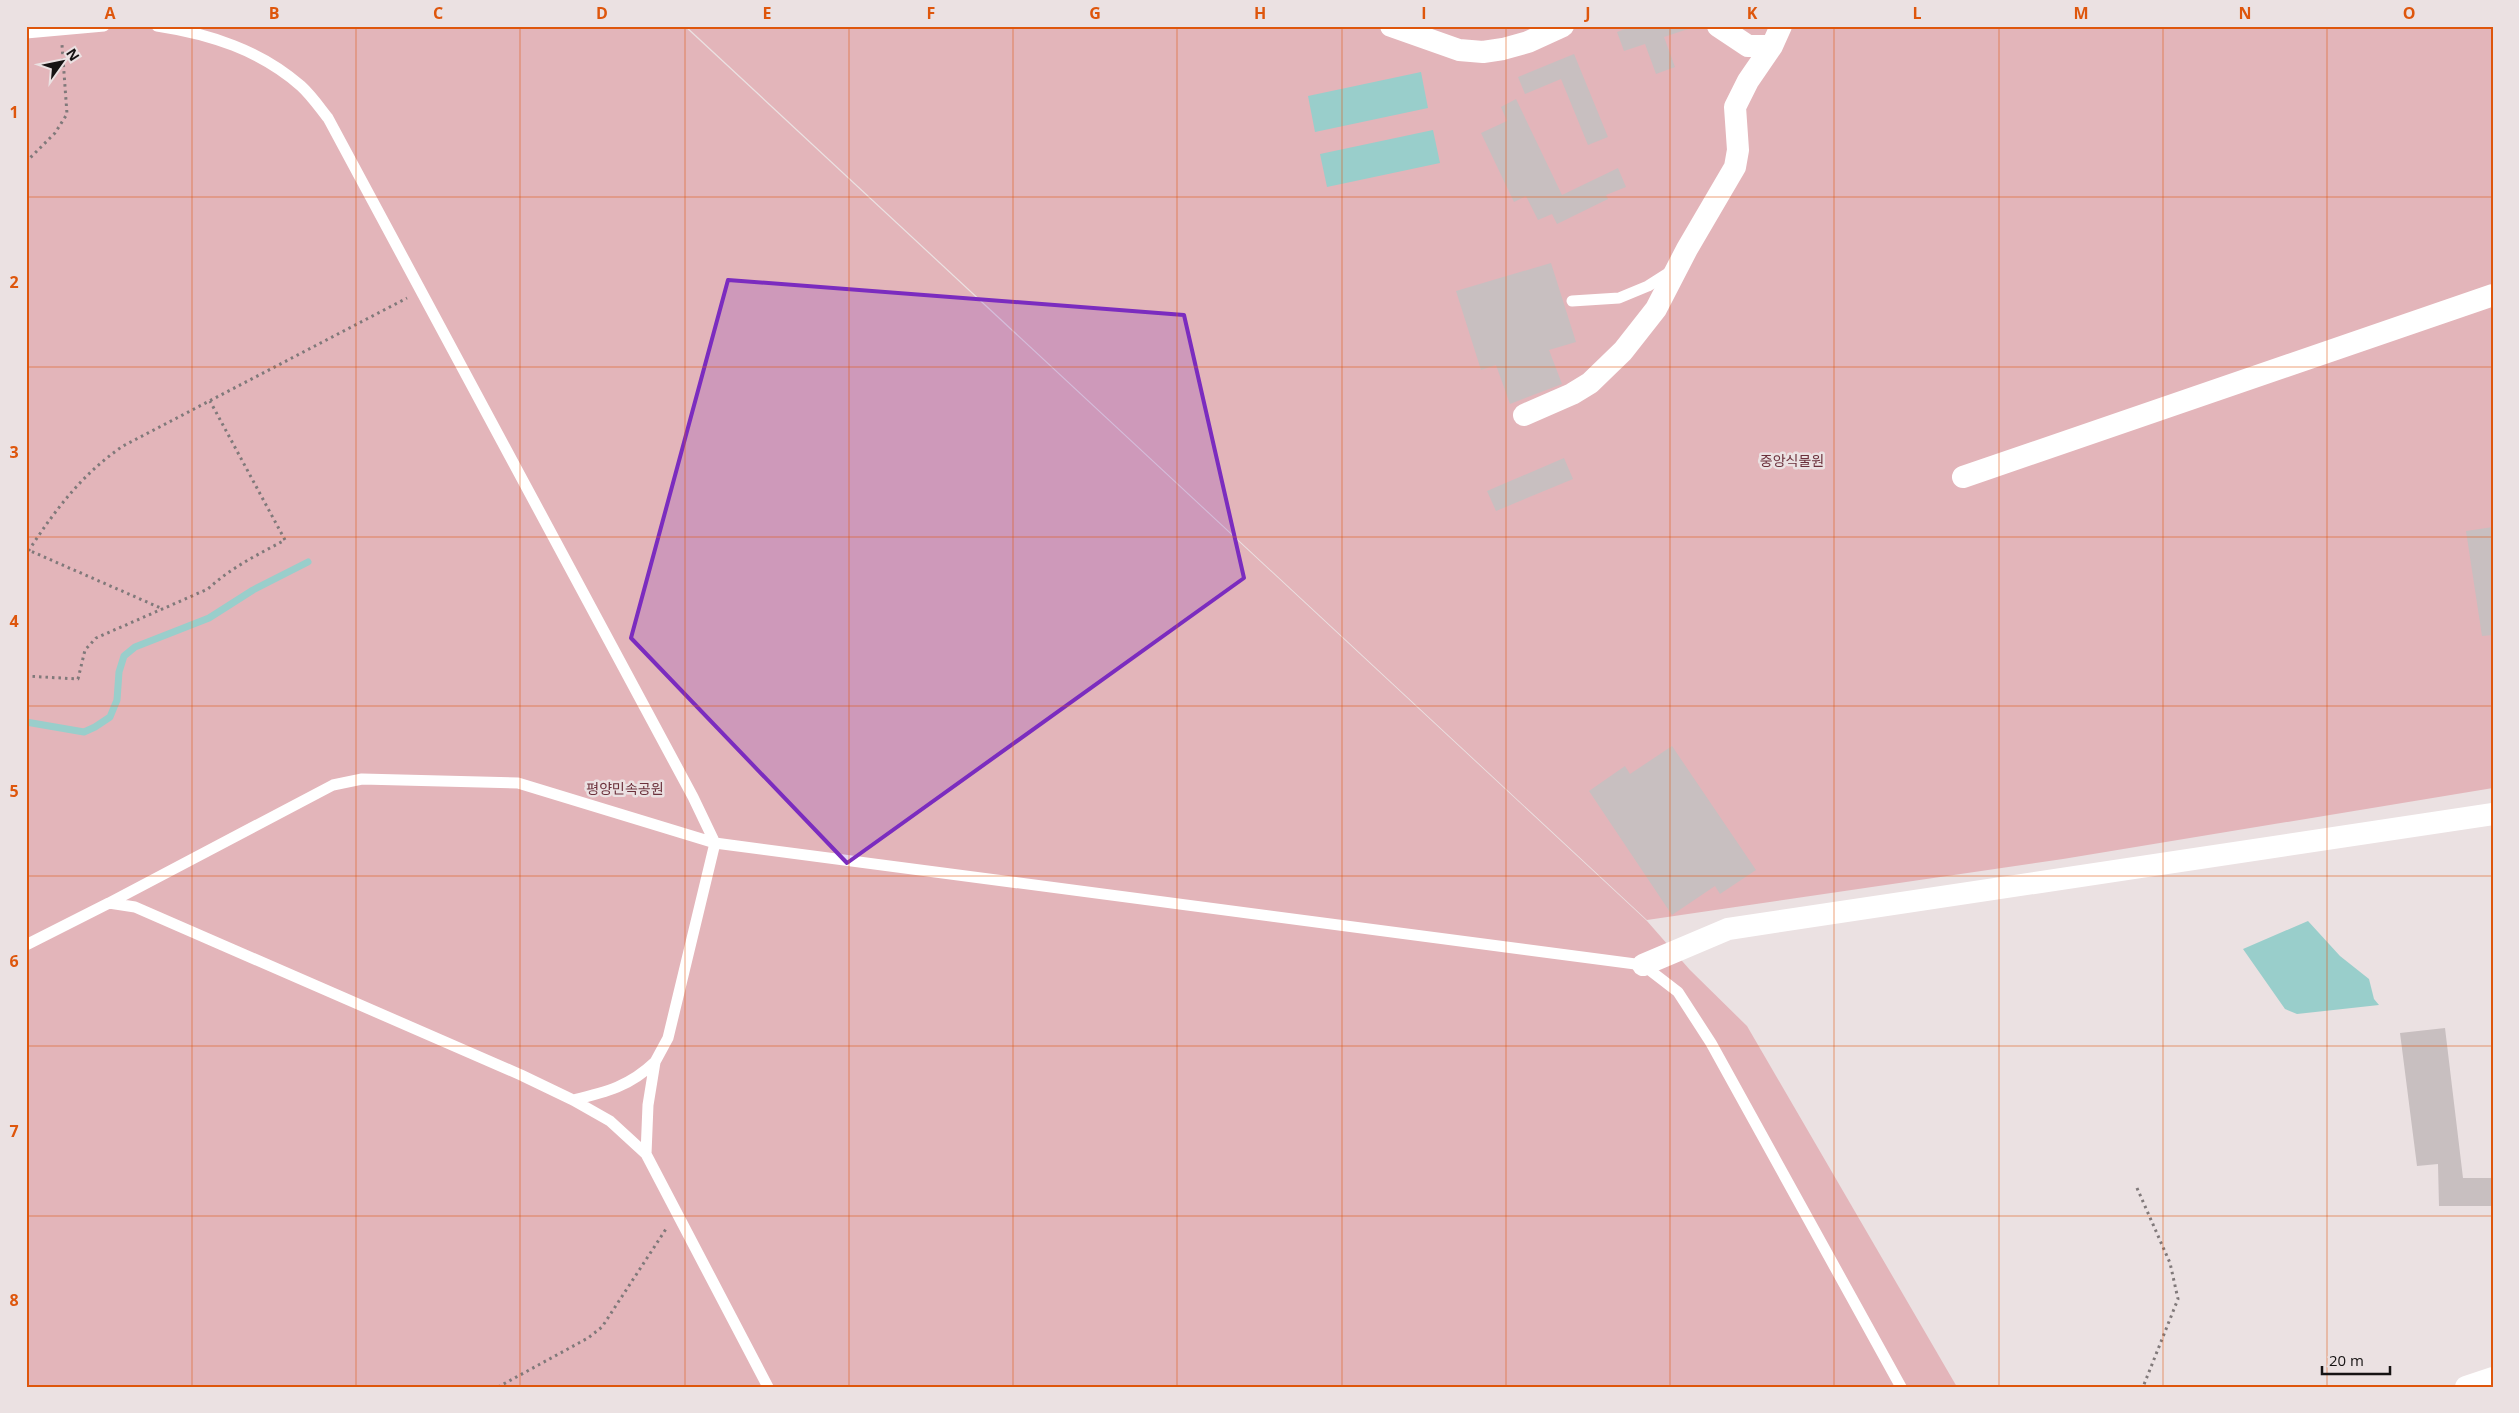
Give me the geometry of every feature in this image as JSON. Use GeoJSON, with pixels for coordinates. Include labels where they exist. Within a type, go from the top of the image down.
{"type":"FeatureCollection","features":[{"type":"Feature","properties":{"kind":"street"},"geometry":{"type":"LineString","coordinates":[[1391,26],[1459,50],[1483,52],[1528,42],[1563,26]]}},
{"type":"Feature","properties":{"kind":"street"},"geometry":{"type":"LineString","coordinates":[[1718,26],[1748,46],[1776,36]]}},
{"type":"Feature","properties":{"kind":"street"},"geometry":{"type":"LineString","coordinates":[[1524,415],[1572,394],[1590,383],[1623,352],[1656,308],[1735,167],[1738,150],[1735,107],[1748,81],[1776,36]]}},
{"type":"Feature","properties":{"kind":"street"},"geometry":{"type":"LineString","coordinates":[[1963,477],[2493,295]]}},
{"type":"Feature","properties":{"kind":"street"},"geometry":{"type":"LineString","coordinates":[[1643,964],[1728,929],[2493,814]]}},
{"type":"Feature","properties":{"kind":"street"},"geometry":{"type":"LineString","coordinates":[[2466,1387],[2493,1378]]}},
{"type":"Feature","properties":{"kind":"lane"},"geometry":{"type":"LineString","coordinates":[[26,33],[104,26]]}},
{"type":"Feature","properties":{"kind":"lane"},"geometry":{"type":"LineString","coordinates":[[157,26],[220,39],[258,55],[302,87],[328,118],[345,146],[419,291],[694,797],[715,843],[668,1038],[655,1062],[639,1077],[609,1091],[573,1100]]}},
{"type":"Feature","properties":{"kind":"lane"},"geometry":{"type":"LineString","coordinates":[[1572,301],[1619,298],[1648,286],[1678,267]]}},
{"type":"Feature","properties":{"kind":"lane"},"geometry":{"type":"LineString","coordinates":[[26,945],[333,784],[362,779],[518,783],[715,843],[1643,964],[1678,992],[1711,1042],[1901,1387]]}},
{"type":"Feature","properties":{"kind":"lane"},"geometry":{"type":"LineString","coordinates":[[109,903],[135,908],[573,1100],[610,1121],[646,1154],[768,1387]]}},
{"type":"Feature","properties":{"kind":"lane"},"geometry":{"type":"LineString","coordinates":[[646,1154],[648,1105],[655,1062]]}},
{"type":"Feature","properties":{"kind":"path"},"geometry":{"type":"LineString","coordinates":[[26,162],[55,133],[67,114],[60,30]]}},
{"type":"Feature","properties":{"kind":"path"},"geometry":{"type":"LineString","coordinates":[[26,557],[27,549],[66,496],[90,471],[123,446],[419,291]]}},
{"type":"Feature","properties":{"kind":"path"},"geometry":{"type":"LineString","coordinates":[[26,676],[78,679],[84,650],[96,638],[208,589],[218,580],[285,540],[210,402]]}},
{"type":"Feature","properties":{"kind":"path"},"geometry":{"type":"LineString","coordinates":[[27,549],[163,609]]}},
{"type":"Feature","properties":{"kind":"path"},"geometry":{"type":"LineString","coordinates":[[2136,1188],[2170,1263],[2178,1298],[2143,1387]]}},
{"type":"Feature","properties":{"kind":"path"},"geometry":{"type":"LineString","coordinates":[[498,1387],[588,1338],[602,1328],[676,1213]]}},
{"type":"Feature","properties":{"kind":"highlighted area"},"geometry":{"type":"Polygon","coordinates":[[[728,280],[1184,315],[1244,578],[847,863],[631,638],[728,280]]]}},
{"type":"Feature","properties":{"kind":"green space","name":"평양민속공원"},"geometry":{"type":"Polygon","coordinates":[[[26,26],[684,26],[1647,921],[1690,970],[1747,1026],[1957,1387],[26,1387],[26,26]]]}},
{"type":"Feature","properties":{"kind":"green space","name":"중앙식물원"},"geometry":{"type":"Polygon","coordinates":[[[686,26],[2493,26],[2493,788],[2063,859],[1647,920],[686,26]]]}},
{"type":"Feature","properties":{"kind":"water"},"geometry":{"type":"Polygon","coordinates":[[[1421,72],[1428,108],[1315,132],[1308,96],[1421,72]]]}},
{"type":"Feature","properties":{"kind":"water"},"geometry":{"type":"Polygon","coordinates":[[[1433,130],[1440,163],[1327,187],[1320,154],[1433,130]]]}},
{"type":"Feature","properties":{"kind":"water"},"geometry":{"type":"Polygon","coordinates":[[[2308,921],[2340,956],[2369,979],[2374,999],[2379,1005],[2297,1014],[2285,1009],[2243,949],[2308,921]]]}},
{"type":"Feature","properties":{"kind":"building"},"geometry":{"type":"Polygon","coordinates":[[[1633,26],[1687,26],[1688,29],[1664,37],[1675,67],[1656,74],[1645,44],[1624,51],[1617,32],[1633,26]]]}},
{"type":"Feature","properties":{"kind":"building"},"geometry":{"type":"Polygon","coordinates":[[[1574,54],[1608,137],[1588,145],[1561,79],[1525,94],[1518,77],[1574,54]]]}},
{"type":"Feature","properties":{"kind":"building"},"geometry":{"type":"Polygon","coordinates":[[[1516,99],[1562,195],[1618,168],[1626,187],[1606,195],[1608,199],[1557,224],[1552,214],[1538,220],[1526,196],[1514,202],[1481,133],[1507,121],[1501,107],[1516,99]]]}},
{"type":"Feature","properties":{"kind":"building"},"geometry":{"type":"Polygon","coordinates":[[[1551,263],[1576,342],[1549,350],[1562,384],[1510,404],[1496,365],[1481,370],[1456,291],[1551,263]]]}},
{"type":"Feature","properties":{"kind":"building"},"geometry":{"type":"Polygon","coordinates":[[[1564,458],[1573,479],[1496,511],[1487,491],[1564,458]]]}},
{"type":"Feature","properties":{"kind":"building"},"geometry":{"type":"Polygon","coordinates":[[[2493,527],[2493,635],[2482,636],[2466,531],[2493,527]]]}},
{"type":"Feature","properties":{"kind":"building"},"geometry":{"type":"Polygon","coordinates":[[[1672,746],[1756,870],[1720,894],[1715,886],[1672,915],[1589,791],[1625,766],[1630,774],[1672,746]]]}},
{"type":"Feature","properties":{"kind":"building"},"geometry":{"type":"Polygon","coordinates":[[[2445,1028],[2463,1178],[2493,1178],[2493,1206],[2439,1206],[2438,1164],[2417,1166],[2400,1033],[2445,1028]]]}},
{"type":"Feature","properties":{"kind":"waterway"},"geometry":{"type":"LineString","coordinates":[[26,722],[84,732],[95,727],[110,717],[117,700],[119,672],[124,656],[135,647],[209,618],[253,590],[308,562]]}}]}
